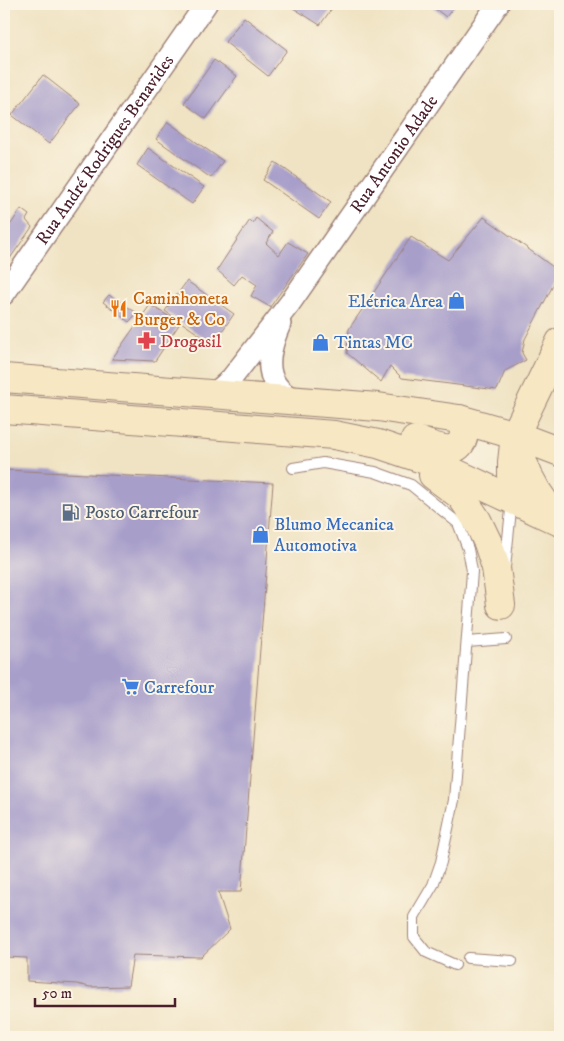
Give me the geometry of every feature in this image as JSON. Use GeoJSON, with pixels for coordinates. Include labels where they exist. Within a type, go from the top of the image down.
{"type":"FeatureCollection","features":[{"type":"Feature","properties":{"kind":"main road"},"geometry":{"type":"LineString","coordinates":[[512,499],[512,462],[515,435],[560,342]]}},
{"type":"Feature","properties":{"kind":"main road"},"geometry":{"type":"LineString","coordinates":[[4,378],[378,408],[459,419],[515,435],[560,452]]}},
{"type":"Feature","properties":{"kind":"main road"},"geometry":{"type":"LineString","coordinates":[[4,409],[334,435],[404,436],[446,450],[454,449],[461,442],[465,433],[459,419]]}},
{"type":"Feature","properties":{"kind":"main road"},"geometry":{"type":"LineString","coordinates":[[334,435],[378,444],[434,463],[560,522]]}},
{"type":"Feature","properties":{"kind":"main road"},"geometry":{"type":"LineString","coordinates":[[515,435],[527,474],[546,504],[560,517]]}},
{"type":"Feature","properties":{"kind":"main road"},"geometry":{"type":"LineString","coordinates":[[400,451],[461,496],[477,520],[488,543],[496,568],[500,605]]}},
{"type":"Feature","properties":{"kind":"street","name":"Rua André Rodrigues Benavides"},"geometry":{"type":"LineString","coordinates":[[4,294],[206,4]]}},
{"type":"Feature","properties":{"kind":"street","name":"Rua Antonio Adade"},"geometry":{"type":"LineString","coordinates":[[212,394],[231,379],[290,303],[498,4]]}},
{"type":"Feature","properties":{"kind":"street","name":"Rua Antonio Adade"},"geometry":{"type":"LineString","coordinates":[[290,303],[273,343],[269,363],[272,379],[282,392],[290,398],[301,402]]}},
{"type":"Feature","properties":{"kind":"lane"},"geometry":{"type":"LineString","coordinates":[[293,468],[323,463],[375,472],[411,485],[458,523],[468,549],[472,571],[454,800],[451,820],[433,885],[414,917],[414,937],[426,952],[455,965]]}},
{"type":"Feature","properties":{"kind":"lane"},"geometry":{"type":"LineString","coordinates":[[500,605],[512,499]]}},
{"type":"Feature","properties":{"kind":"lane"},"geometry":{"type":"LineString","coordinates":[[467,642],[506,639]]}},
{"type":"Feature","properties":{"kind":"lane"},"geometry":{"type":"LineString","coordinates":[[468,958],[512,961]]}},
{"type":"Feature","properties":{"kind":"building"},"geometry":{"type":"Polygon","coordinates":[[[287,4],[335,4],[320,25],[287,4]]]}},
{"type":"Feature","properties":{"kind":"building"},"geometry":{"type":"Polygon","coordinates":[[[429,4],[456,4],[446,17],[429,4]]]}},
{"type":"Feature","properties":{"kind":"building"},"geometry":{"type":"Polygon","coordinates":[[[244,17],[287,50],[268,76],[225,42],[244,17]]]}},
{"type":"Feature","properties":{"kind":"building"},"geometry":{"type":"Polygon","coordinates":[[[214,60],[237,76],[206,119],[184,103],[214,60]]]}},
{"type":"Feature","properties":{"kind":"building"},"geometry":{"type":"Polygon","coordinates":[[[43,75],[80,104],[49,144],[12,115],[43,75]]]}},
{"type":"Feature","properties":{"kind":"building"},"geometry":{"type":"Polygon","coordinates":[[[168,122],[223,161],[211,178],[156,139],[168,122]]]}},
{"type":"Feature","properties":{"kind":"building"},"geometry":{"type":"Polygon","coordinates":[[[148,148],[204,187],[192,204],[137,165],[148,148]]]}},
{"type":"Feature","properties":{"kind":"building"},"geometry":{"type":"Polygon","coordinates":[[[275,162],[331,202],[319,219],[263,180],[275,162]]]}},
{"type":"Feature","properties":{"kind":"building"},"geometry":{"type":"Polygon","coordinates":[[[21,209],[29,215],[26,220],[32,227],[4,267],[4,218],[11,224],[21,209]]]}},
{"type":"Feature","properties":{"kind":"building","name":"Elétrica Area"},"geometry":{"type":"Polygon","coordinates":[[[484,217],[560,272],[525,339],[522,353],[526,360],[505,371],[497,390],[402,378],[390,366],[381,382],[347,353],[349,329],[411,237],[448,260],[484,217]]]}},
{"type":"Feature","properties":{"kind":"building"},"geometry":{"type":"Polygon","coordinates":[[[256,218],[273,232],[266,243],[279,255],[288,242],[308,254],[270,307],[251,296],[257,285],[242,275],[234,285],[217,270],[250,220],[253,223],[256,218]]]}},
{"type":"Feature","properties":{"kind":"building"},"geometry":{"type":"Polygon","coordinates":[[[187,281],[234,314],[213,344],[165,311],[187,281]]]}},
{"type":"Feature","properties":{"kind":"building","name":"Caminhoneta Burger & Co"},"geometry":{"type":"Polygon","coordinates":[[[109,295],[137,313],[129,322],[103,302],[109,295]]]}},
{"type":"Feature","properties":{"kind":"building","name":"Drogasil"},"geometry":{"type":"Polygon","coordinates":[[[150,305],[180,323],[155,361],[112,359],[150,305]]]}},
{"type":"Feature","properties":{"kind":"building","name":"Carrefour"},"geometry":{"type":"Polygon","coordinates":[[[4,470],[273,483],[241,892],[218,892],[230,929],[201,957],[133,955],[128,986],[90,987],[77,984],[27,981],[27,958],[4,957],[4,470]]]}},
{"type":"Feature","properties":{"kind":"place","name":"Elétrica Area"},"geometry":{"type":"Point","coordinates":[457,301]}},
{"type":"Feature","properties":{"kind":"place","name":"Caminhoneta Burger & Co"},"geometry":{"type":"Point","coordinates":[119,308]}},
{"type":"Feature","properties":{"kind":"place","name":"Drogasil"},"geometry":{"type":"Point","coordinates":[146,341]}},
{"type":"Feature","properties":{"kind":"place","name":"Tintas MC"},"geometry":{"type":"Point","coordinates":[320,342]}},
{"type":"Feature","properties":{"kind":"place","name":"Posto Carrefour"},"geometry":{"type":"Point","coordinates":[71,512]}},
{"type":"Feature","properties":{"kind":"place","name":"Blumo Mecanica Automotiva"},"geometry":{"type":"Point","coordinates":[260,534]}},
{"type":"Feature","properties":{"kind":"place","name":"Carrefour"},"geometry":{"type":"Point","coordinates":[130,687]}}]}
